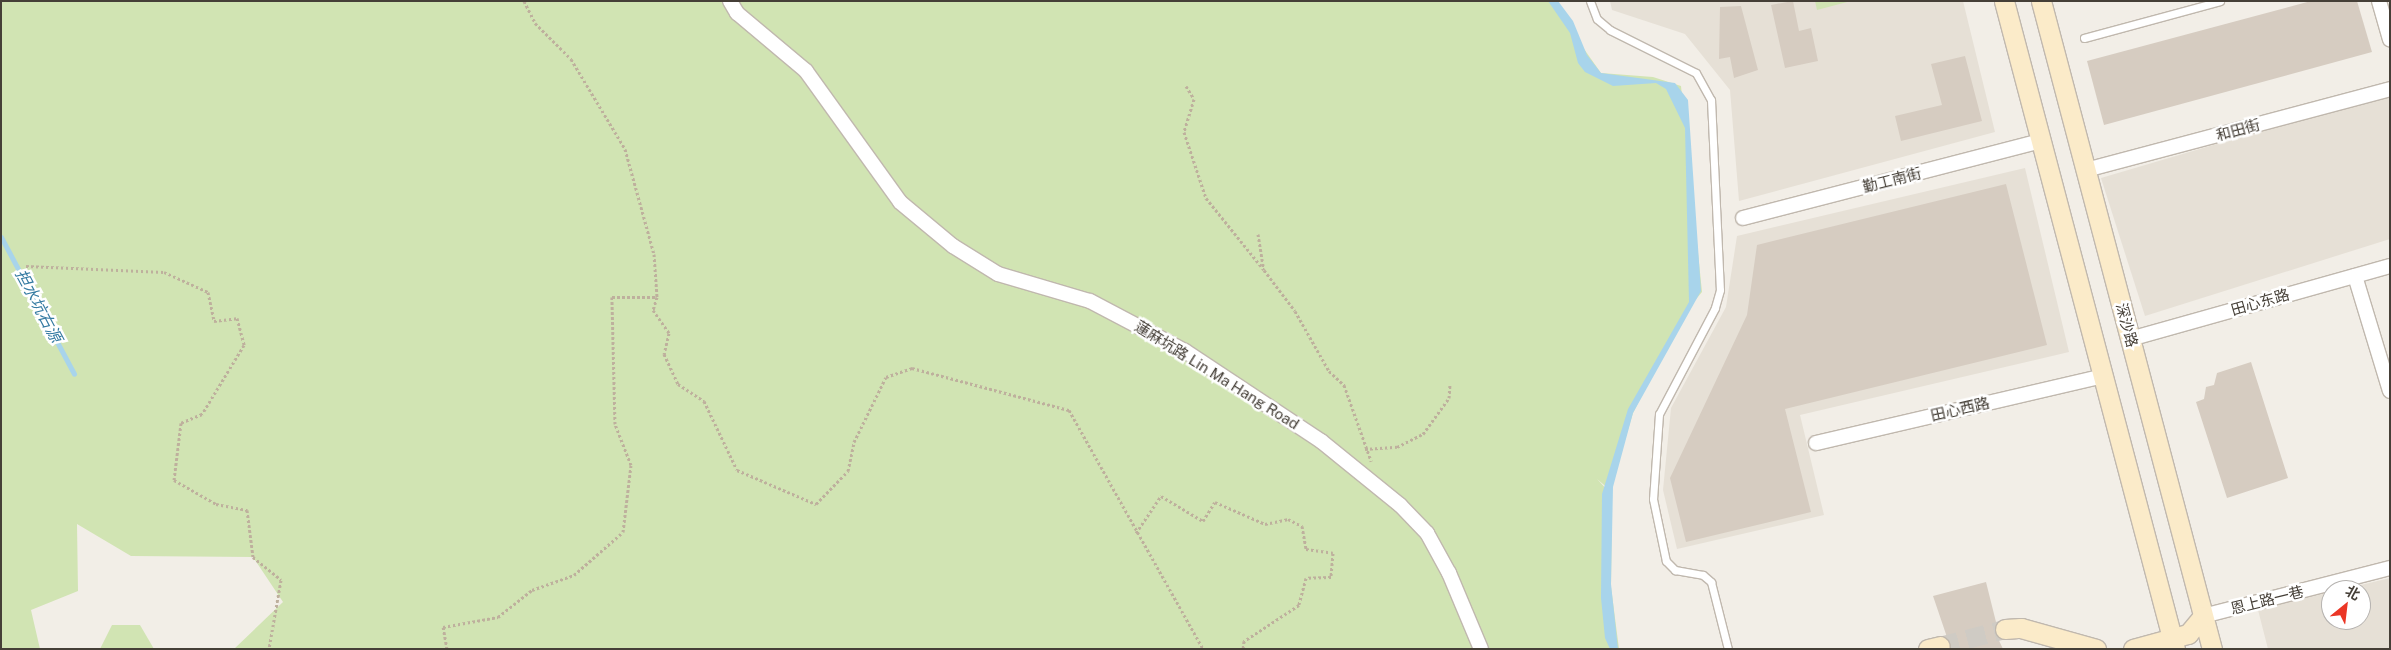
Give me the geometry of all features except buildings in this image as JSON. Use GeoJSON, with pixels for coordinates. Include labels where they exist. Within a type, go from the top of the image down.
{"type":"FeatureCollection","features":[{"type":"Feature","properties":{"kind":"main road"},"geometry":{"type":"LineString","coordinates":[[2004,1],[2173,644]]}},
{"type":"Feature","properties":{"kind":"main road","name":"深沙路"},"geometry":{"type":"LineString","coordinates":[[2041,1],[2212,649]]}},
{"type":"Feature","properties":{"kind":"main road"},"geometry":{"type":"LineString","coordinates":[[2133,649],[2173,644],[2194,631],[2203,616]]}},
{"type":"Feature","properties":{"kind":"main road"},"geometry":{"type":"LineString","coordinates":[[2006,629],[2021,628],[2096,649]]}},
{"type":"Feature","properties":{"kind":"street","name":"蓮麻坑路 Lin Ma Hang Road"},"geometry":{"type":"LineString","coordinates":[[730,1],[737,13],[806,71],[900,202],[953,246],[998,274],[1090,301],[1177,347],[1321,441],[1400,505],[1426,534],[1449,573],[1481,649]]}},
{"type":"Feature","properties":{"kind":"street"},"geometry":{"type":"LineString","coordinates":[[2379,1],[2390,39]]}},
{"type":"Feature","properties":{"kind":"street","name":"和田街"},"geometry":{"type":"LineString","coordinates":[[2086,170],[2390,88]]}},
{"type":"Feature","properties":{"kind":"street","name":"勤工南街"},"geometry":{"type":"LineString","coordinates":[[1743,218],[2041,142]]}},
{"type":"Feature","properties":{"kind":"street","name":"田心东路"},"geometry":{"type":"LineString","coordinates":[[2130,339],[2390,266]]}},
{"type":"Feature","properties":{"kind":"street"},"geometry":{"type":"LineString","coordinates":[[2355,276],[2390,390]]}},
{"type":"Feature","properties":{"kind":"street","name":"田心西路"},"geometry":{"type":"LineString","coordinates":[[1816,443],[2103,376]]}},
{"type":"Feature","properties":{"kind":"street","name":"恩上路一巷"},"geometry":{"type":"LineString","coordinates":[[2203,616],[2390,568]]}},
{"type":"Feature","properties":{"kind":"lane"},"geometry":{"type":"LineString","coordinates":[[1590,1],[1597,19],[1610,30],[1696,73],[1711,100],[1720,290],[1715,308],[1659,414],[1653,498],[1666,561],[1675,570],[1703,575],[1712,582],[1728,649]]}},
{"type":"Feature","properties":{"kind":"lane"},"geometry":{"type":"LineString","coordinates":[[2084,38],[2219,1]]}},
{"type":"Feature","properties":{"kind":"path"},"geometry":{"type":"LineString","coordinates":[[524,1],[534,23],[571,59],[625,149],[652,244],[658,297],[654,310],[669,333],[664,354],[678,384],[704,401],[737,470],[816,504],[848,471],[854,442],[886,377],[912,368],[1069,410],[1136,533],[1203,649]]}},
{"type":"Feature","properties":{"kind":"path"},"geometry":{"type":"LineString","coordinates":[[1186,86],[1194,99],[1184,132],[1206,198],[1246,253],[1264,270],[1296,311],[1329,371],[1344,386],[1365,450],[1376,468]]}},
{"type":"Feature","properties":{"kind":"path"},"geometry":{"type":"LineString","coordinates":[[1258,234],[1264,270]]}},
{"type":"Feature","properties":{"kind":"path"},"geometry":{"type":"LineString","coordinates":[[26,266],[164,272],[208,292],[214,321],[237,318],[244,345],[202,414],[181,423],[174,480],[216,504],[247,510],[253,557],[281,580],[269,649]]}},
{"type":"Feature","properties":{"kind":"path"},"geometry":{"type":"LineString","coordinates":[[447,649],[443,627],[498,616],[532,590],[574,576],[623,532],[632,465],[614,424],[612,297],[658,297]]}},
{"type":"Feature","properties":{"kind":"path"},"geometry":{"type":"LineString","coordinates":[[1365,450],[1397,447],[1423,434],[1449,398],[1450,385]]}},
{"type":"Feature","properties":{"kind":"path"},"geometry":{"type":"LineString","coordinates":[[1136,533],[1161,496],[1203,521],[1215,502],[1265,524],[1288,519],[1302,526],[1306,549],[1333,553],[1331,577],[1306,578],[1299,605],[1244,640],[1243,649]]}},
{"type":"Feature","properties":{"kind":"shaded area"},"geometry":{"type":"Polygon","coordinates":[[[1610,1],[1963,1],[1995,132],[1739,201],[1730,90],[1685,34],[1612,10],[1610,1]]]}},
{"type":"Feature","properties":{"kind":"shaded area"},"geometry":{"type":"Polygon","coordinates":[[[2390,93],[2390,239],[2145,316],[2101,178],[2390,93]]]}},
{"type":"Feature","properties":{"kind":"shaded area"},"geometry":{"type":"Polygon","coordinates":[[[2025,168],[2069,352],[1800,415],[1824,515],[1677,549],[1663,490],[1671,408],[1726,307],[1737,236],[2025,168]]]}},
{"type":"Feature","properties":{"kind":"shaded area"},"geometry":{"type":"Polygon","coordinates":[[[2390,578],[2390,649],[2268,649],[2258,610],[2321,594],[2321,630],[2371,630],[2371,583],[2390,578]]]}},
{"type":"Feature","properties":{"kind":"green space"},"geometry":{"type":"Polygon","coordinates":[[[1,1],[1550,1],[1601,73],[1653,77],[1681,86],[1702,292],[1681,317],[1633,413],[1610,490],[1597,479],[1612,495],[1611,587],[1619,649],[234,649],[283,602],[253,557],[131,556],[77,524],[78,591],[31,610],[40,649],[1,649],[1,1]]]}},
{"type":"Feature","properties":{"kind":"green space"},"geometry":{"type":"Polygon","coordinates":[[[1815,1],[1851,1],[1817,10],[1815,1]]]}},
{"type":"Feature","properties":{"kind":"green space"},"geometry":{"type":"Polygon","coordinates":[[[112,625],[140,625],[154,649],[100,649],[112,625]]]}},
{"type":"Feature","properties":{"kind":"water"},"geometry":{"type":"Polygon","coordinates":[[[1548,1],[1558,1],[1573,21],[1587,55],[1601,73],[1675,83],[1688,100],[1701,291],[1633,413],[1613,487],[1611,584],[1618,649],[1610,649],[1605,638],[1601,598],[1602,494],[1628,409],[1689,302],[1685,128],[1666,89],[1656,83],[1613,86],[1585,72],[1578,63],[1570,33],[1548,1]]]}},
{"type":"Feature","properties":{"kind":"waterway","name":"担水坑右源"},"geometry":{"type":"LineString","coordinates":[[1,237],[74,374]]}},
{"type":"Feature","properties":{"kind":"tunnel"},"geometry":{"type":"LineString","coordinates":[[1940,646],[2005,629]]}}]}
